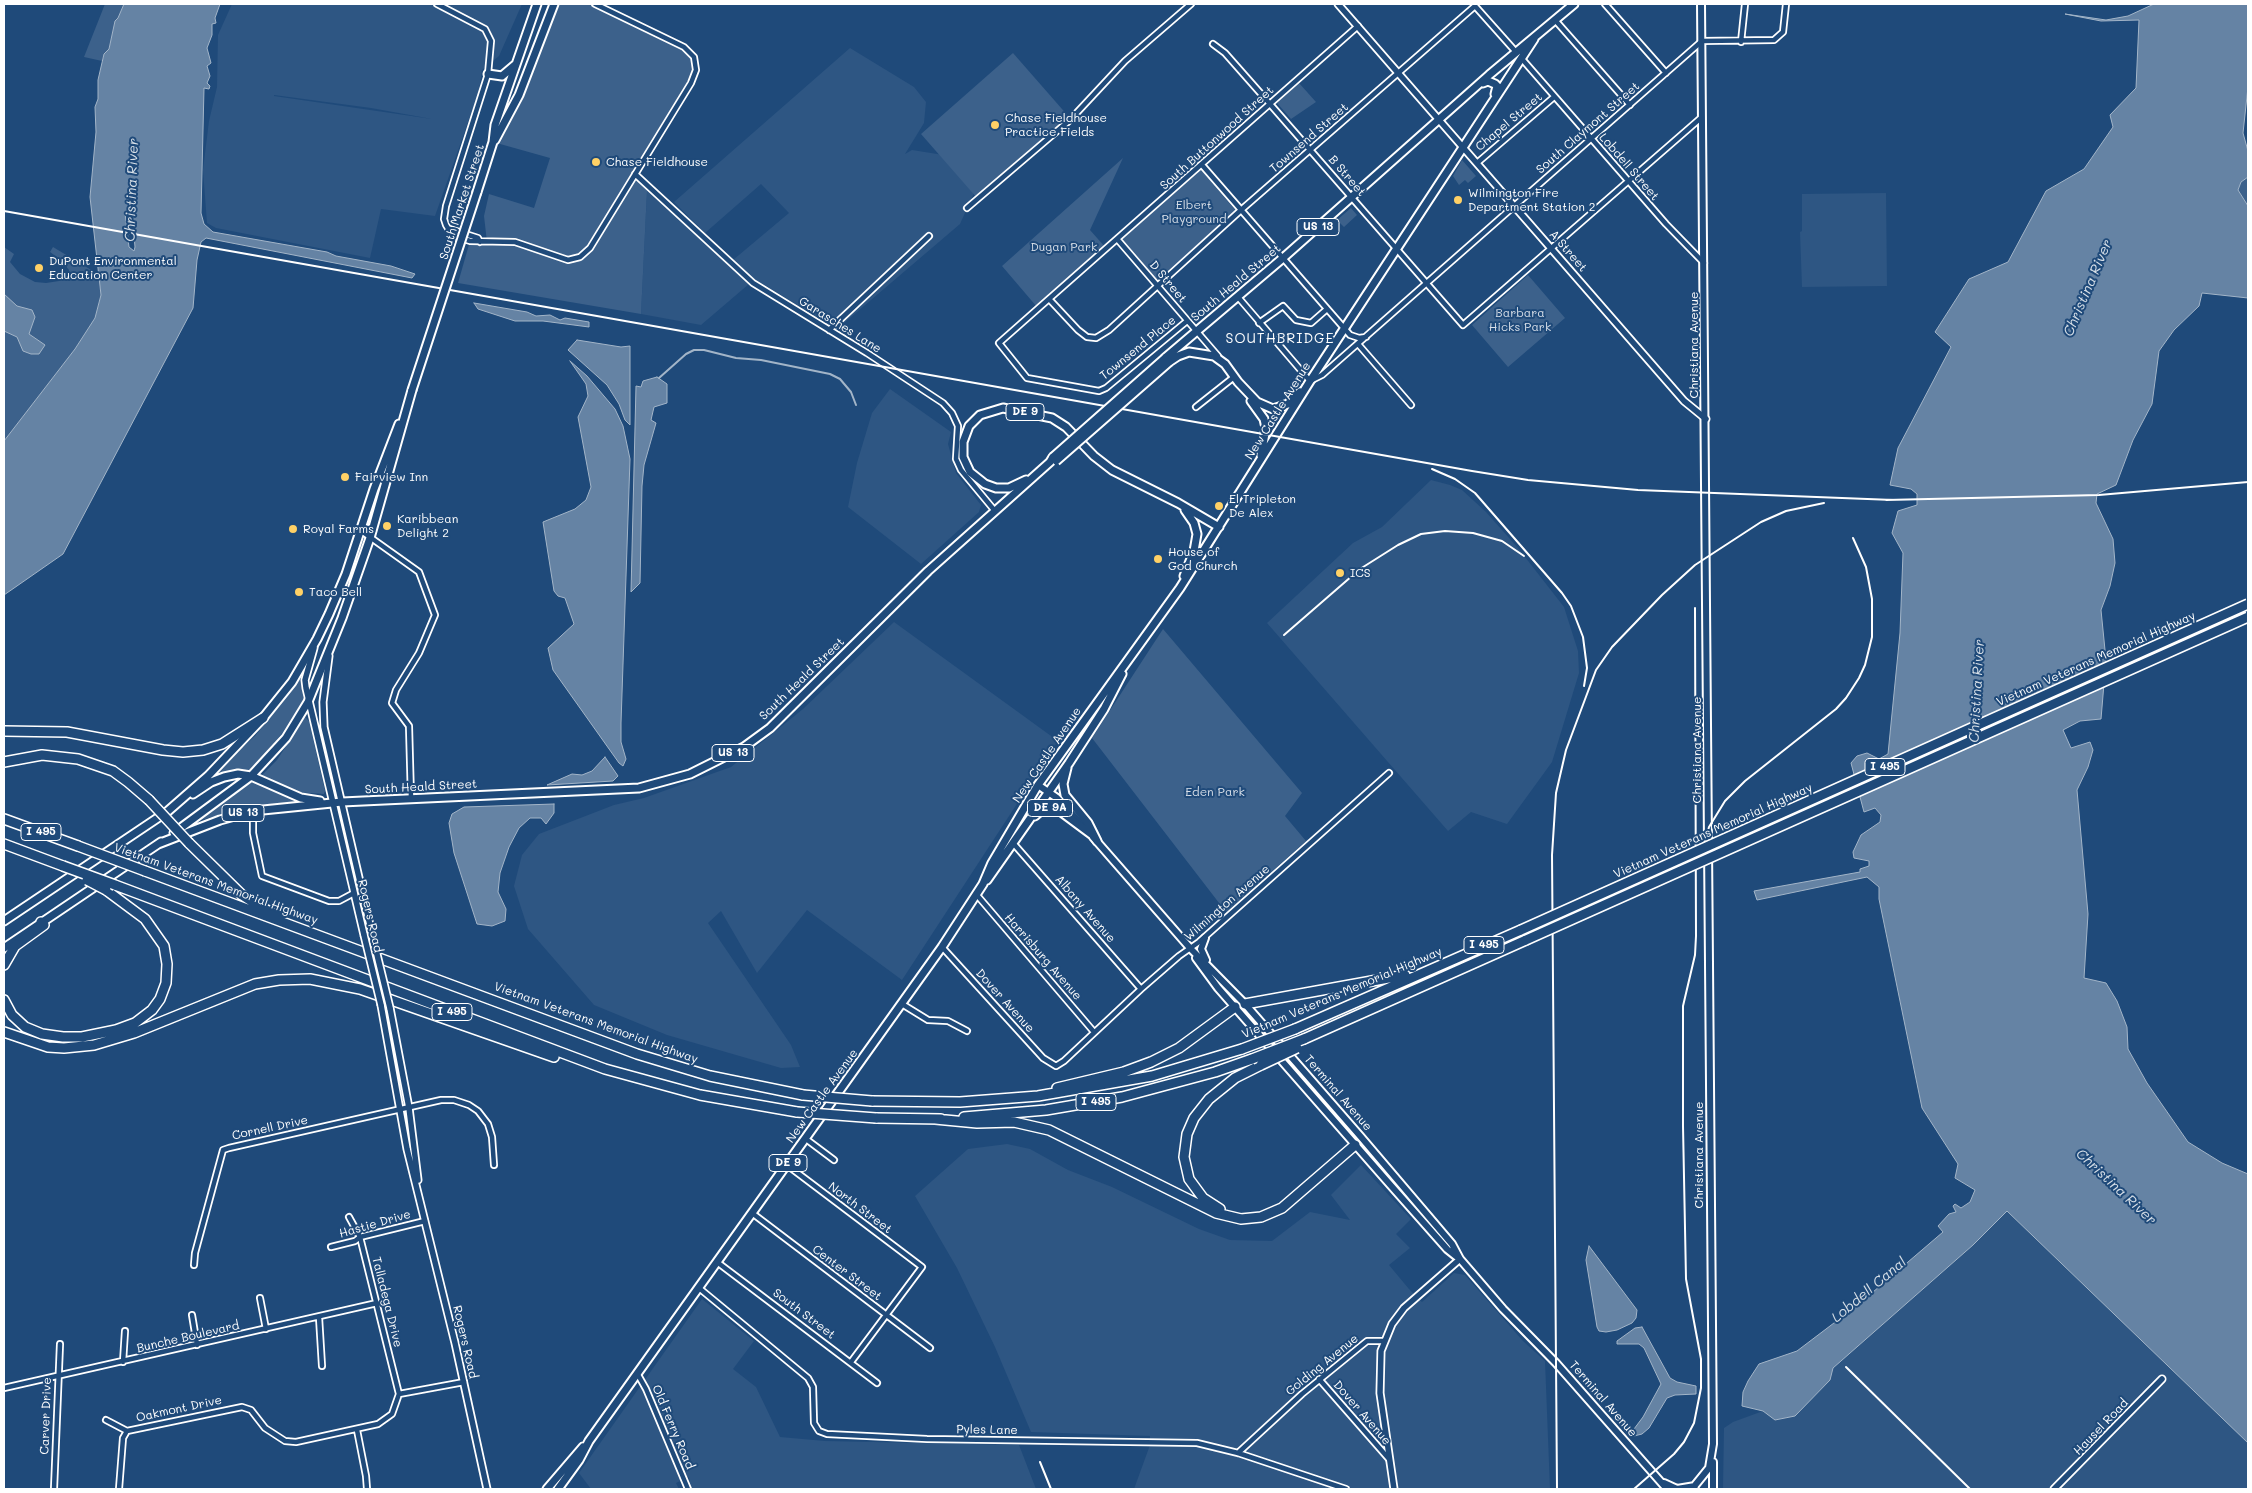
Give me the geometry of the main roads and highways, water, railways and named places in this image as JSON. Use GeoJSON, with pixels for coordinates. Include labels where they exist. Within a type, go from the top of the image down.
{"type":"FeatureCollection","features":[{"type":"Feature","properties":{"kind":"highway","name":"Vietnam Veterans Memorial Highway"},"geometry":{"type":"LineString","coordinates":[[4,819],[654,1060],[729,1081],[803,1095],[872,1101],[988,1101],[1038,1096],[1113,1084],[1199,1063],[1295,1029],[1521,930],[2248,604]]}},
{"type":"Feature","properties":{"kind":"highway","name":"Vietnam Veterans Memorial Highway"},"geometry":{"type":"LineString","coordinates":[[4,844],[605,1069],[700,1095],[797,1112],[876,1118],[935,1119],[1012,1114],[1100,1101],[1188,1080],[1307,1041],[1526,940],[2248,617]]}},
{"type":"Feature","properties":{"kind":"highway"},"geometry":{"type":"LineString","coordinates":[[4,731],[74,733],[183,752],[203,750],[222,744],[263,718]]}},
{"type":"Feature","properties":{"kind":"highway"},"geometry":{"type":"LineString","coordinates":[[4,762],[42,755],[78,759],[113,771],[149,800],[222,878],[252,902],[337,942]]}},
{"type":"Feature","properties":{"kind":"highway"},"geometry":{"type":"LineString","coordinates":[[4,1000],[12,1015],[25,1026],[42,1034],[63,1037],[89,1036],[116,1030],[138,1021],[152,1010],[162,994],[167,978],[168,964],[164,946],[145,919],[106,890],[63,866]]}},
{"type":"Feature","properties":{"kind":"highway"},"geometry":{"type":"LineString","coordinates":[[4,965],[15,946],[44,925],[42,922]]}},
{"type":"Feature","properties":{"kind":"highway"},"geometry":{"type":"LineString","coordinates":[[1245,1004],[1388,980],[1448,961]]}},
{"type":"Feature","properties":{"kind":"highway"},"geometry":{"type":"LineString","coordinates":[[4,1032],[43,1046],[70,1047],[94,1044],[127,1036],[255,984],[279,980],[310,979],[351,986],[568,1062],[605,1069]]}},
{"type":"Feature","properties":{"kind":"highway"},"geometry":{"type":"LineString","coordinates":[[988,1101],[1081,1083],[1151,1062],[1179,1048],[1235,1007]]}},
{"type":"Feature","properties":{"kind":"highway"},"geometry":{"type":"LineString","coordinates":[[4,1024],[35,1040],[70,1047]]}},
{"type":"Feature","properties":{"kind":"highway"},"geometry":{"type":"LineString","coordinates":[[1307,1041],[1235,1078],[1214,1094],[1197,1113],[1189,1129],[1184,1151],[1186,1168],[1196,1189],[1207,1202],[1222,1210],[1238,1214],[1265,1211],[1284,1199],[1353,1143]]}},
{"type":"Feature","properties":{"kind":"highway"},"geometry":{"type":"LineString","coordinates":[[935,1119],[977,1123],[1014,1122],[1050,1130],[1211,1211],[1240,1220],[1261,1217],[1282,1208],[1353,1143]]}},
{"type":"Feature","properties":{"kind":"main road"},"geometry":{"type":"LineString","coordinates":[[493,142],[519,95],[553,7],[559,4]]}},
{"type":"Feature","properties":{"kind":"main road","name":"South Heald Street"},"geometry":{"type":"LineString","coordinates":[[158,844],[220,820],[253,810],[412,798],[639,788],[690,774],[744,747],[770,728],[934,566],[1033,477],[1167,360],[1195,332],[1238,297],[1481,85],[1516,52],[1574,4]]}},
{"type":"Feature","properties":{"kind":"main road","name":"Christiana Avenue"},"geometry":{"type":"LineString","coordinates":[[1694,1488],[1707,1472],[1712,1456],[1705,263],[1701,4]]}},
{"type":"Feature","properties":{"kind":"main road","name":"South Market Street"},"geometry":{"type":"LineString","coordinates":[[158,844],[252,776],[286,738],[308,702],[329,652],[370,538],[386,488],[412,390],[493,142],[495,125],[537,5]]}},
{"type":"Feature","properties":{"kind":"main road","name":"New Castle Avenue"},"geometry":{"type":"LineString","coordinates":[[983,884],[992,863],[1038,785],[1180,588],[1310,381],[1534,39]]}},
{"type":"Feature","properties":{"kind":"main road"},"geometry":{"type":"LineString","coordinates":[[488,74],[502,76],[516,63]]}},
{"type":"Feature","properties":{"kind":"main road"},"geometry":{"type":"LineString","coordinates":[[1481,85],[1488,81],[1497,86],[1491,104]]}},
{"type":"Feature","properties":{"kind":"main road","name":"South Heald Street"},"geometry":{"type":"LineString","coordinates":[[1167,360],[1184,353],[1196,352],[1214,356],[1225,364]]}},
{"type":"Feature","properties":{"kind":"main road","name":"D Street"},"geometry":{"type":"LineString","coordinates":[[1225,364],[1257,402],[1273,409],[1288,404],[1310,381]]}},
{"type":"Feature","properties":{"kind":"main road"},"geometry":{"type":"LineString","coordinates":[[1236,379],[1264,419],[1266,435],[1260,460]]}},
{"type":"Feature","properties":{"kind":"main road","name":"South Market Street"},"geometry":{"type":"LineString","coordinates":[[168,812],[208,776],[263,718],[292,682],[317,639],[346,574],[374,489],[407,407]]}},
{"type":"Feature","properties":{"kind":"main road","name":"DE 9"},"geometry":{"type":"LineString","coordinates":[[1033,477],[1004,488],[991,486],[976,478],[966,466],[962,449],[965,434],[974,420],[988,411],[1003,408],[1052,418],[1066,427],[1094,456],[1112,470],[1178,503],[1192,518],[1197,534],[1194,551],[1180,588]]}},
{"type":"Feature","properties":{"kind":"main road"},"geometry":{"type":"LineString","coordinates":[[1178,503],[1219,528]]}},
{"type":"Feature","properties":{"kind":"main road","name":"New Castle Avenue"},"geometry":{"type":"LineString","coordinates":[[558,1489],[637,1373],[902,1004],[983,884],[994,872],[1104,709],[1119,683],[1123,669]]}},
{"type":"Feature","properties":{"kind":"main road"},"geometry":{"type":"LineString","coordinates":[[1069,763],[1063,784],[1065,795],[1088,823],[1097,841]]}},
{"type":"Feature","properties":{"kind":"main road","name":"South Heald Street"},"geometry":{"type":"LineString","coordinates":[[168,812],[211,782],[224,776],[238,774],[252,776],[301,798],[332,803]]}},
{"type":"Feature","properties":{"kind":"main road","name":"Terminal Avenue"},"geometry":{"type":"LineString","coordinates":[[1038,785],[1048,791],[1091,834],[1190,948],[1235,1007],[1353,1143],[1427,1227],[1460,1259],[1503,1309],[1556,1363],[1667,1489]]}},
{"type":"Feature","properties":{"kind":"main road","name":"DE 9A"},"geometry":{"type":"LineString","coordinates":[[1014,841],[1038,812],[1048,808],[1060,810],[1091,834]]}},
{"type":"Feature","properties":{"kind":"main road","name":"US 13"},"geometry":{"type":"LineString","coordinates":[[4,921],[168,812]]}},
{"type":"Feature","properties":{"kind":"main road","name":"US 13"},"geometry":{"type":"LineString","coordinates":[[4,948],[158,844]]}},
{"type":"Feature","properties":{"kind":"main road"},"geometry":{"type":"LineString","coordinates":[[1204,938],[1201,946],[1203,957],[1226,983]]}},
{"type":"Feature","properties":{"kind":"main road","name":"Terminal Avenue"},"geometry":{"type":"LineString","coordinates":[[1190,948],[1226,983],[1361,1137],[1452,1244],[1460,1259]]}},
{"type":"Feature","properties":{"kind":"main road"},"geometry":{"type":"LineString","coordinates":[[1235,1007],[1245,1004]]}},
{"type":"Feature","properties":{"kind":"main road"},"geometry":{"type":"LineString","coordinates":[[1353,1143],[1361,1137]]}},
{"type":"Feature","properties":{"kind":"main road","name":"New Castle Avenue"},"geometry":{"type":"LineString","coordinates":[[547,1489],[569,1461],[589,1441]]}},
{"type":"Feature","properties":{"kind":"main road"},"geometry":{"type":"LineString","coordinates":[[1712,1456],[1713,1489]]}},
{"type":"Feature","properties":{"kind":"main road"},"geometry":{"type":"LineString","coordinates":[[1660,1481],[1677,1488],[1694,1488]]}},
{"type":"Feature","properties":{"kind":"water","name":"Christina River"},"geometry":{"type":"Polygon","coordinates":[[[124,4],[220,4],[215,18],[216,23],[212,24],[212,35],[207,48],[211,63],[207,66],[210,76],[207,83],[210,86],[209,89],[204,88],[201,213],[204,224],[213,232],[327,252],[336,256],[391,266],[415,274],[412,278],[206,238],[201,242],[197,260],[193,308],[63,554],[4,595],[4,441],[75,349],[95,318],[101,295],[90,197],[96,132],[95,107],[98,99],[98,80],[104,54],[109,49],[115,21],[124,4]],[[129,209],[125,213],[129,247],[134,251],[135,247],[132,213],[129,209]]]}},
{"type":"Feature","properties":{"kind":"water","name":"Christina River"},"geometry":{"type":"Polygon","coordinates":[[[2154,4],[2248,4],[2248,87],[2243,133],[2248,151],[2248,177],[2241,182],[2238,190],[2248,206],[2248,298],[2202,293],[2199,306],[2174,330],[2159,351],[2152,404],[2133,440],[2116,485],[2097,494],[2096,503],[2113,539],[2115,563],[2110,586],[2101,610],[2106,660],[2101,719],[2080,721],[2063,730],[2071,748],[2090,742],[2093,750],[2088,767],[2077,790],[2088,914],[2084,978],[2106,983],[2117,1001],[2127,1027],[2128,1049],[2147,1083],[2188,1142],[2222,1163],[2248,1174],[2248,1443],[2007,1211],[1973,1245],[1833,1368],[1830,1380],[1795,1416],[1775,1420],[1763,1411],[1742,1406],[1743,1392],[1759,1364],[1797,1351],[1859,1304],[1943,1232],[1938,1226],[1949,1214],[1956,1212],[1953,1206],[1955,1204],[1961,1208],[1970,1202],[1975,1190],[1955,1178],[1958,1164],[1922,1108],[1879,899],[1879,887],[1867,877],[1757,900],[1754,891],[1860,872],[1860,869],[1869,866],[1869,861],[1854,858],[1853,852],[1861,835],[1880,822],[1881,815],[1875,808],[1864,812],[1851,763],[1857,756],[1867,753],[1879,759],[1888,754],[1900,633],[1903,553],[1892,533],[1898,511],[1917,505],[1917,494],[1911,489],[1890,485],[1898,448],[1951,347],[1935,332],[1969,279],[2008,262],[2046,191],[2084,169],[2113,127],[2110,115],[2136,88],[2139,20],[2101,21],[2065,14],[2106,20],[2128,16],[2154,4]]]}},
{"type":"Feature","properties":{"kind":"water"},"geometry":{"type":"Polygon","coordinates":[[[4,294],[17,306],[32,310],[35,317],[29,334],[45,345],[39,354],[23,351],[17,337],[4,331],[4,294]]]}},
{"type":"Feature","properties":{"kind":"water"},"geometry":{"type":"Polygon","coordinates":[[[474,303],[527,312],[536,316],[550,315],[560,320],[565,318],[589,322],[589,327],[543,321],[515,321],[478,309],[474,303]]]}},
{"type":"Feature","properties":{"kind":"water"},"geometry":{"type":"Polygon","coordinates":[[[577,340],[621,347],[630,346],[630,425],[625,420],[619,404],[607,385],[568,350],[577,340]]]}},
{"type":"Feature","properties":{"kind":"water"},"geometry":{"type":"Polygon","coordinates":[[[570,361],[587,376],[615,409],[623,426],[630,459],[621,723],[621,742],[626,759],[623,766],[553,670],[548,648],[574,624],[565,598],[558,596],[554,591],[543,522],[575,509],[586,500],[591,487],[578,417],[588,396],[586,384],[570,361]]]}},
{"type":"Feature","properties":{"kind":"water"},"geometry":{"type":"Polygon","coordinates":[[[657,377],[667,384],[667,403],[654,407],[651,420],[656,423],[644,465],[640,583],[631,592],[636,386],[641,387],[643,381],[657,377]]]}},
{"type":"Feature","properties":{"kind":"water"},"geometry":{"type":"Polygon","coordinates":[[[605,757],[618,776],[613,781],[547,785],[572,774],[582,775],[592,771],[605,757]]]}},
{"type":"Feature","properties":{"kind":"water"},"geometry":{"type":"Polygon","coordinates":[[[554,804],[554,813],[546,824],[541,818],[530,818],[519,828],[509,847],[500,873],[498,892],[506,909],[505,921],[492,926],[477,924],[454,853],[449,823],[452,814],[464,807],[554,804]]]}},
{"type":"Feature","properties":{"kind":"water"},"geometry":{"type":"Polygon","coordinates":[[[1589,1246],[1637,1310],[1636,1318],[1632,1323],[1617,1330],[1599,1331],[1597,1327],[1586,1260],[1589,1246]]]}},
{"type":"Feature","properties":{"kind":"water"},"geometry":{"type":"Polygon","coordinates":[[[1642,1327],[1670,1378],[1677,1382],[1696,1386],[1696,1394],[1675,1395],[1667,1398],[1649,1428],[1642,1434],[1634,1436],[1631,1433],[1643,1417],[1661,1384],[1644,1348],[1639,1344],[1617,1344],[1617,1341],[1635,1328],[1642,1327]]]}},
{"type":"Feature","properties":{"kind":"waterway"},"geometry":{"type":"LineString","coordinates":[[659,378],[686,354],[694,350],[704,350],[736,358],[761,360],[830,374],[840,379],[851,392],[856,405]]}},
{"type":"Feature","properties":{"kind":"railway"},"geometry":{"type":"LineString","coordinates":[[4,211],[1528,480],[1638,490],[1893,500]]}},
{"type":"Feature","properties":{"kind":"railway"},"geometry":{"type":"LineString","coordinates":[[1432,469],[1455,479],[1475,493],[1562,593],[1571,606],[1583,637],[1587,668],[1584,686]]}},
{"type":"Feature","properties":{"kind":"railway"},"geometry":{"type":"LineString","coordinates":[[1886,500],[2099,495],[2248,482]]}},
{"type":"Feature","properties":{"kind":"railway"},"geometry":{"type":"LineString","coordinates":[[1557,1489],[1552,855],[1556,793],[1566,750],[1596,670],[1612,647],[1662,595],[1695,565],[1761,522],[1786,511],[1824,503]]}},
{"type":"Feature","properties":{"kind":"railway"},"geometry":{"type":"LineString","coordinates":[[1284,635],[1360,569],[1398,545],[1421,534],[1445,531],[1473,533],[1502,541],[1524,556]]}},
{"type":"Feature","properties":{"kind":"railway"},"geometry":{"type":"LineString","coordinates":[[1701,854],[1709,827],[1725,801],[1745,781],[1836,709],[1859,678],[1865,665],[1872,637],[1872,599],[1866,567],[1853,538]]}},
{"type":"Feature","properties":{"kind":"railway"},"geometry":{"type":"LineString","coordinates":[[1634,1489],[1674,1454],[1684,1442],[1694,1423],[1701,1388],[1701,1359],[1686,1279],[1683,1126],[1683,1006],[1695,955],[1696,936],[1695,608]]}},
{"type":"Feature","properties":{"kind":"railway"},"geometry":{"type":"LineString","coordinates":[[1846,1367],[1970,1489]]}},
{"type":"Feature","properties":{"kind":"railway"},"geometry":{"type":"LineString","coordinates":[[1040,1462],[1051,1489]]}},
{"type":"Feature","properties":{"kind":"place","name":"Chase Fieldhouse Practice Fields"},"geometry":{"type":"Point","coordinates":[995,125]}},
{"type":"Feature","properties":{"kind":"place","name":"Chase Fieldhouse"},"geometry":{"type":"Point","coordinates":[596,162]}},
{"type":"Feature","properties":{"kind":"place","name":"Wilmington Fire Department Station 2"},"geometry":{"type":"Point","coordinates":[1458,200]}},
{"type":"Feature","properties":{"kind":"place","name":"DuPont Environmental Education Center"},"geometry":{"type":"Point","coordinates":[39,268]}},
{"type":"Feature","properties":{"kind":"place","name":"Fairview Inn"},"geometry":{"type":"Point","coordinates":[345,477]}},
{"type":"Feature","properties":{"kind":"place","name":"El Tripleton De Alex"},"geometry":{"type":"Point","coordinates":[1219,506]}},
{"type":"Feature","properties":{"kind":"place","name":"Karibbean Delight 2"},"geometry":{"type":"Point","coordinates":[387,526]}},
{"type":"Feature","properties":{"kind":"place","name":"Royal Farms"},"geometry":{"type":"Point","coordinates":[293,529]}},
{"type":"Feature","properties":{"kind":"place","name":"House of God Church"},"geometry":{"type":"Point","coordinates":[1158,559]}},
{"type":"Feature","properties":{"kind":"place","name":"ICS"},"geometry":{"type":"Point","coordinates":[1340,573]}},
{"type":"Feature","properties":{"kind":"place","name":"Taco Bell"},"geometry":{"type":"Point","coordinates":[299,592]}},
{"type":"Feature","properties":{"kind":"district","name":"SOUTHBRIDGE"},"geometry":{"type":"Point","coordinates":[1280,339]}},
{"type":"Feature","properties":{"kind":"park label","name":"Elbert Playground"},"geometry":{"type":"Point","coordinates":[1194,212]}},
{"type":"Feature","properties":{"kind":"park label","name":"Dugan Park"},"geometry":{"type":"Point","coordinates":[1064,247]}},
{"type":"Feature","properties":{"kind":"park label","name":"Barbara Hicks Park"},"geometry":{"type":"Point","coordinates":[1520,320]}},
{"type":"Feature","properties":{"kind":"park label","name":"Eden Park"},"geometry":{"type":"Point","coordinates":[1215,792]}},
{"type":"Feature","properties":{"kind":"water label","name":"Lobdell Canal"},"geometry":{"type":"Point","coordinates":[1869,1290]}}]}
